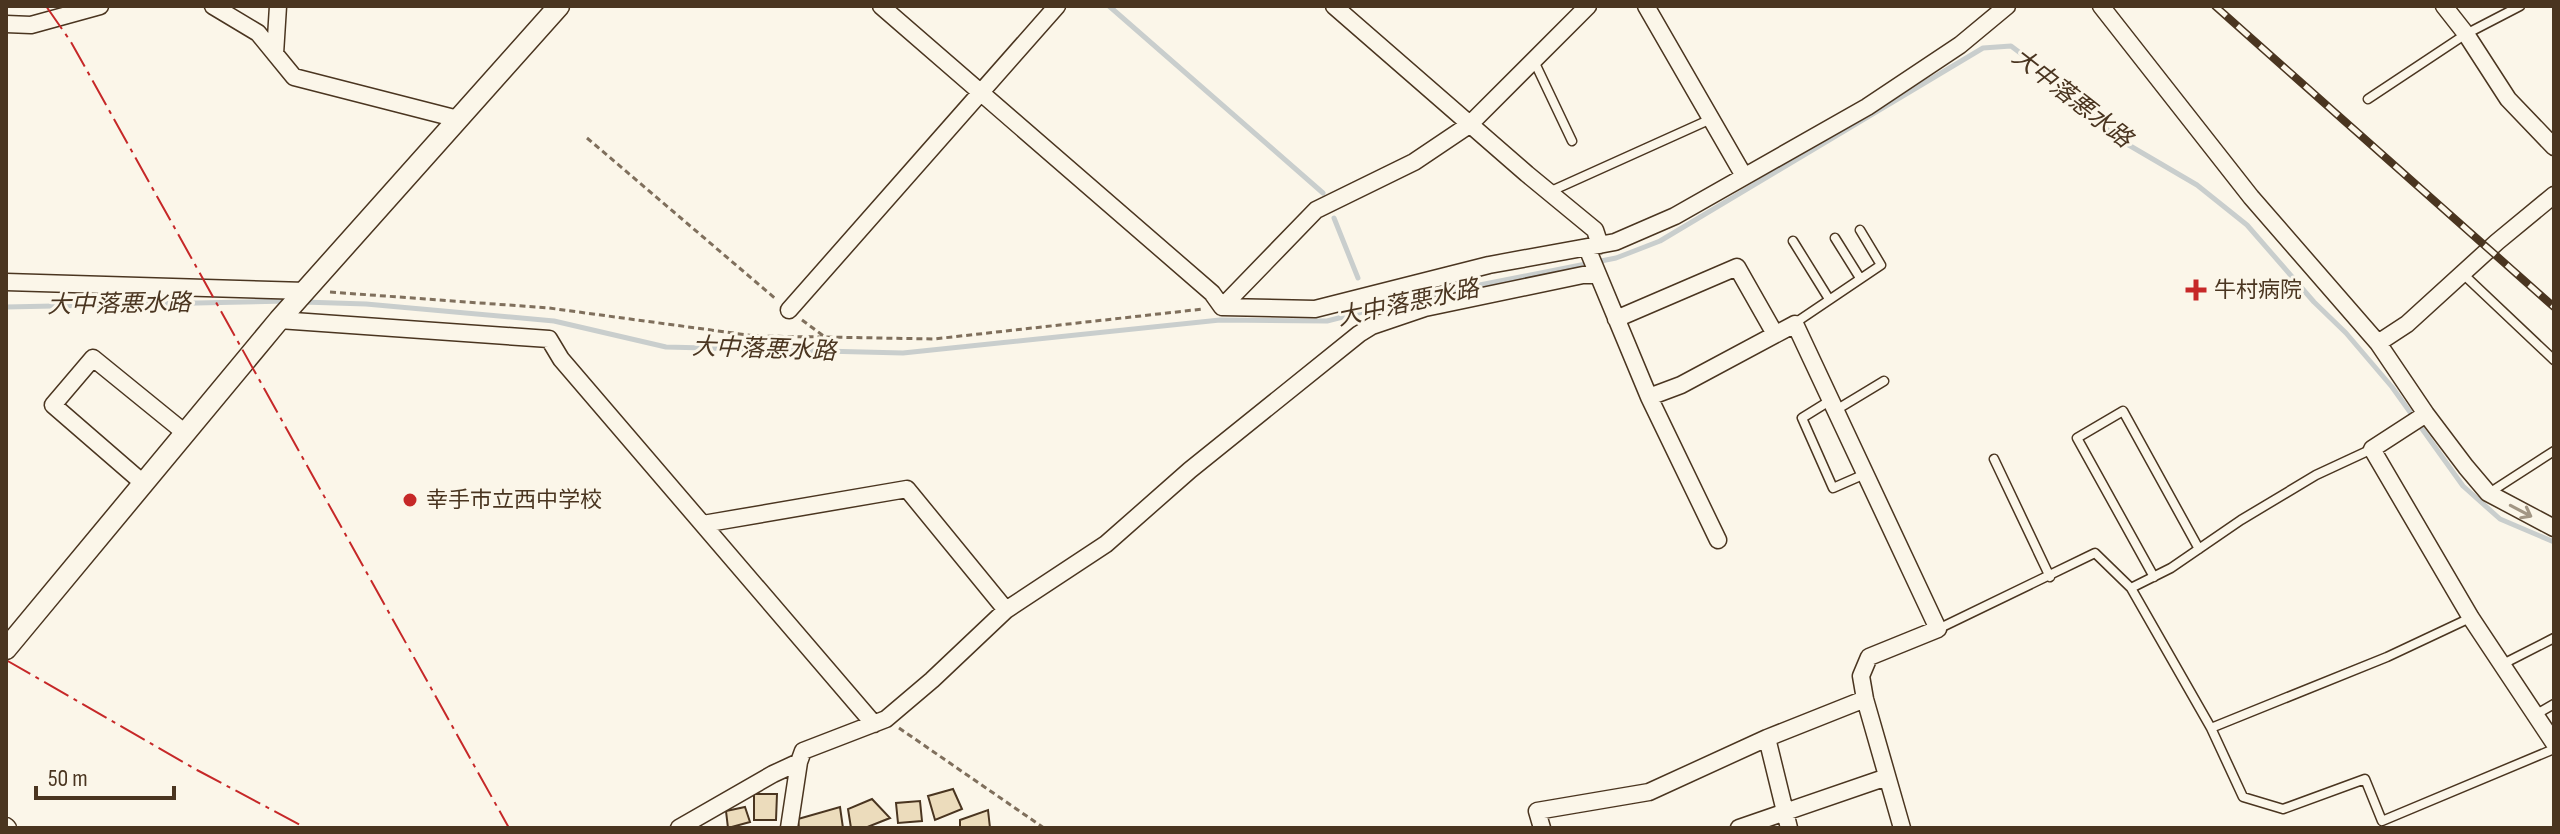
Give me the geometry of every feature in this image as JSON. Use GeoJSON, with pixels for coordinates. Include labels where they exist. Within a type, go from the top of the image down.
{"type":"FeatureCollection","features":[{"type":"Feature","properties":{"kind":"street"},"geometry":{"type":"LineString","coordinates":[[6,24],[31,25],[52,12],[100,6]]}},
{"type":"Feature","properties":{"kind":"street"},"geometry":{"type":"LineString","coordinates":[[213,6],[258,33],[294,77],[458,119]]}},
{"type":"Feature","properties":{"kind":"street"},"geometry":{"type":"LineString","coordinates":[[275,54],[278,6]]}},
{"type":"Feature","properties":{"kind":"street"},"geometry":{"type":"LineString","coordinates":[[6,649],[283,316],[559,6]]}},
{"type":"Feature","properties":{"kind":"street"},"geometry":{"type":"LineString","coordinates":[[881,6],[1212,293],[1222,307]]}},
{"type":"Feature","properties":{"kind":"street"},"geometry":{"type":"LineString","coordinates":[[789,310],[1057,6]]}},
{"type":"Feature","properties":{"kind":"street"},"geometry":{"type":"LineString","coordinates":[[1334,6],[1595,230],[1592,249],[1597,274],[1649,397],[1718,540]]}},
{"type":"Feature","properties":{"kind":"street"},"geometry":{"type":"LineString","coordinates":[[1222,307],[1316,210],[1414,162],[1469,125],[1588,6]]}},
{"type":"Feature","properties":{"kind":"street"},"geometry":{"type":"LineString","coordinates":[[1646,6],[1744,176]]}},
{"type":"Feature","properties":{"kind":"street"},"geometry":{"type":"LineString","coordinates":[[1222,307],[1315,309],[1489,265],[1592,249],[1615,242],[1675,216],[1867,107],[1960,45],[2007,6]]}},
{"type":"Feature","properties":{"kind":"street"},"geometry":{"type":"LineString","coordinates":[[2101,6],[2251,197],[2378,343],[2426,414],[2488,493],[2554,528]]}},
{"type":"Feature","properties":{"kind":"street"},"geometry":{"type":"LineString","coordinates":[[2444,6],[2508,99],[2554,147]]}},
{"type":"Feature","properties":{"kind":"street"},"geometry":{"type":"LineString","coordinates":[[2378,343],[2407,324],[2554,195]]}},
{"type":"Feature","properties":{"kind":"street"},"geometry":{"type":"LineString","coordinates":[[1616,319],[1737,267],[1775,334]]}},
{"type":"Feature","properties":{"kind":"street"},"geometry":{"type":"LineString","coordinates":[[789,828],[803,751],[880,721],[932,680],[1006,610],[1106,544],[1190,470],[1372,326],[1425,308],[1597,274]]}},
{"type":"Feature","properties":{"kind":"street"},"geometry":{"type":"LineString","coordinates":[[6,282],[306,291]]}},
{"type":"Feature","properties":{"kind":"street"},"geometry":{"type":"LineString","coordinates":[[283,316],[549,339],[561,359],[703,524],[880,721]]}},
{"type":"Feature","properties":{"kind":"street"},"geometry":{"type":"LineString","coordinates":[[1649,397],[1681,385],[1795,324],[1938,629],[1869,657],[1861,676],[1902,828]]}},
{"type":"Feature","properties":{"kind":"street"},"geometry":{"type":"LineString","coordinates":[[143,483],[53,405],[93,358],[184,432]]}},
{"type":"Feature","properties":{"kind":"street"},"geometry":{"type":"LineString","coordinates":[[2426,414],[2372,449],[2471,618],[2554,746]]}},
{"type":"Feature","properties":{"kind":"street"},"geometry":{"type":"LineString","coordinates":[[703,524],[907,489],[1006,610]]}},
{"type":"Feature","properties":{"kind":"street"},"geometry":{"type":"LineString","coordinates":[[1542,828],[1537,811],[1649,792],[1767,738],[1865,699]]}},
{"type":"Feature","properties":{"kind":"street"},"geometry":{"type":"LineString","coordinates":[[1767,738],[1788,820]]}},
{"type":"Feature","properties":{"kind":"street"},"geometry":{"type":"LineString","coordinates":[[679,828],[799,762]]}},
{"type":"Feature","properties":{"kind":"street"},"geometry":{"type":"LineString","coordinates":[[1739,828],[1788,820],[1887,777]]}},
{"type":"Feature","properties":{"kind":"lane"},"geometry":{"type":"LineString","coordinates":[[2368,99],[2466,34],[2520,6]]}},
{"type":"Feature","properties":{"kind":"lane"},"geometry":{"type":"LineString","coordinates":[[1534,61],[1572,141]]}},
{"type":"Feature","properties":{"kind":"lane"},"geometry":{"type":"LineString","coordinates":[[1549,192],[1711,119]]}},
{"type":"Feature","properties":{"kind":"lane"},"geometry":{"type":"LineString","coordinates":[[1795,324],[1881,265],[1860,230]]}},
{"type":"Feature","properties":{"kind":"lane"},"geometry":{"type":"LineString","coordinates":[[1835,238],[1860,278]]}},
{"type":"Feature","properties":{"kind":"lane"},"geometry":{"type":"LineString","coordinates":[[1793,241],[1829,299]]}},
{"type":"Feature","properties":{"kind":"lane"},"geometry":{"type":"LineString","coordinates":[[2462,273],[2554,360]]}},
{"type":"Feature","properties":{"kind":"lane"},"geometry":{"type":"LineString","coordinates":[[1865,474],[1833,488],[1802,418],[1884,381]]}},
{"type":"Feature","properties":{"kind":"lane"},"geometry":{"type":"LineString","coordinates":[[2154,577],[2077,438],[2123,411],[2199,549]]}},
{"type":"Feature","properties":{"kind":"lane"},"geometry":{"type":"LineString","coordinates":[[2131,588],[2171,568],[2241,520],[2316,475],[2372,449]]}},
{"type":"Feature","properties":{"kind":"lane"},"geometry":{"type":"LineString","coordinates":[[2488,493],[2554,451]]}},
{"type":"Feature","properties":{"kind":"lane"},"geometry":{"type":"LineString","coordinates":[[1994,459],[2050,577]]}},
{"type":"Feature","properties":{"kind":"lane"},"geometry":{"type":"LineString","coordinates":[[1938,629],[2095,553],[2131,588],[2211,728],[2243,797],[2283,809],[2365,779],[2382,821],[2554,746]]}},
{"type":"Feature","properties":{"kind":"lane"},"geometry":{"type":"LineString","coordinates":[[2211,728],[2387,657],[2471,618]]}},
{"type":"Feature","properties":{"kind":"lane"},"geometry":{"type":"LineString","coordinates":[[2502,665],[2554,638]]}},
{"type":"Feature","properties":{"kind":"lane"},"geometry":{"type":"LineString","coordinates":[[2535,715],[2554,704]]}},
{"type":"Feature","properties":{"kind":"path"},"geometry":{"type":"LineString","coordinates":[[587,138],[825,337]]}},
{"type":"Feature","properties":{"kind":"path"},"geometry":{"type":"LineString","coordinates":[[306,291],[549,308],[755,336],[934,339],[1222,307]]}},
{"type":"Feature","properties":{"kind":"path"},"geometry":{"type":"LineString","coordinates":[[880,721],[1044,828]]}},
{"type":"Feature","properties":{"kind":"building"},"geometry":{"type":"Polygon","coordinates":[[[953,789],[962,809],[935,820],[928,796],[953,789]]]}},
{"type":"Feature","properties":{"kind":"building"},"geometry":{"type":"Polygon","coordinates":[[[754,794],[777,794],[776,820],[754,820],[754,794]]]}},
{"type":"Feature","properties":{"kind":"building"},"geometry":{"type":"Polygon","coordinates":[[[872,799],[890,818],[865,828],[851,828],[848,809],[872,799]]]}},
{"type":"Feature","properties":{"kind":"building"},"geometry":{"type":"Polygon","coordinates":[[[920,801],[922,821],[898,823],[896,803],[920,801]]]}},
{"type":"Feature","properties":{"kind":"building"},"geometry":{"type":"Polygon","coordinates":[[[745,807],[750,822],[728,828],[726,811],[745,807]]]}},
{"type":"Feature","properties":{"kind":"building"},"geometry":{"type":"Polygon","coordinates":[[[840,807],[843,828],[799,828],[798,819],[840,807]]]}},
{"type":"Feature","properties":{"kind":"building"},"geometry":{"type":"Polygon","coordinates":[[[988,810],[990,828],[960,828],[960,820],[988,810]]]}},
{"type":"Feature","properties":{"kind":"waterway"},"geometry":{"type":"LineString","coordinates":[[1109,6],[1323,193]]}},
{"type":"Feature","properties":{"kind":"waterway","name":"大中落悪水路"},"geometry":{"type":"LineString","coordinates":[[303,302],[366,304],[554,321],[666,347],[903,353],[1220,320],[1327,321],[1429,295],[1616,258],[1660,241],[1983,48],[2011,46],[2047,73],[2115,137],[2197,185],[2247,225],[2392,387],[2463,486],[2500,519],[2554,542]]}},
{"type":"Feature","properties":{"kind":"waterway"},"geometry":{"type":"LineString","coordinates":[[1334,218],[1358,278]]}},
{"type":"Feature","properties":{"kind":"waterway"},"geometry":{"type":"LineString","coordinates":[[1367,304],[1392,298],[1405,300]]}},
{"type":"Feature","properties":{"kind":"waterway","name":"大中落悪水路"},"geometry":{"type":"LineString","coordinates":[[6,307],[289,301]]}},
{"type":"Feature","properties":{"kind":"railway"},"geometry":{"type":"LineString","coordinates":[[2215,6],[2554,307]]}},
{"type":"Feature","properties":{"kind":"power"},"geometry":{"type":"LineString","coordinates":[[46,6],[71,42],[509,828]]}},
{"type":"Feature","properties":{"kind":"power"},"geometry":{"type":"LineString","coordinates":[[6,660],[197,770],[306,828]]}},
{"type":"Feature","properties":{"kind":"place","name":"牛村病院"},"geometry":{"type":"Point","coordinates":[2196,290]}},
{"type":"Feature","properties":{"kind":"place","name":"幸手市立西中学校"},"geometry":{"type":"Point","coordinates":[410,500]}}]}
